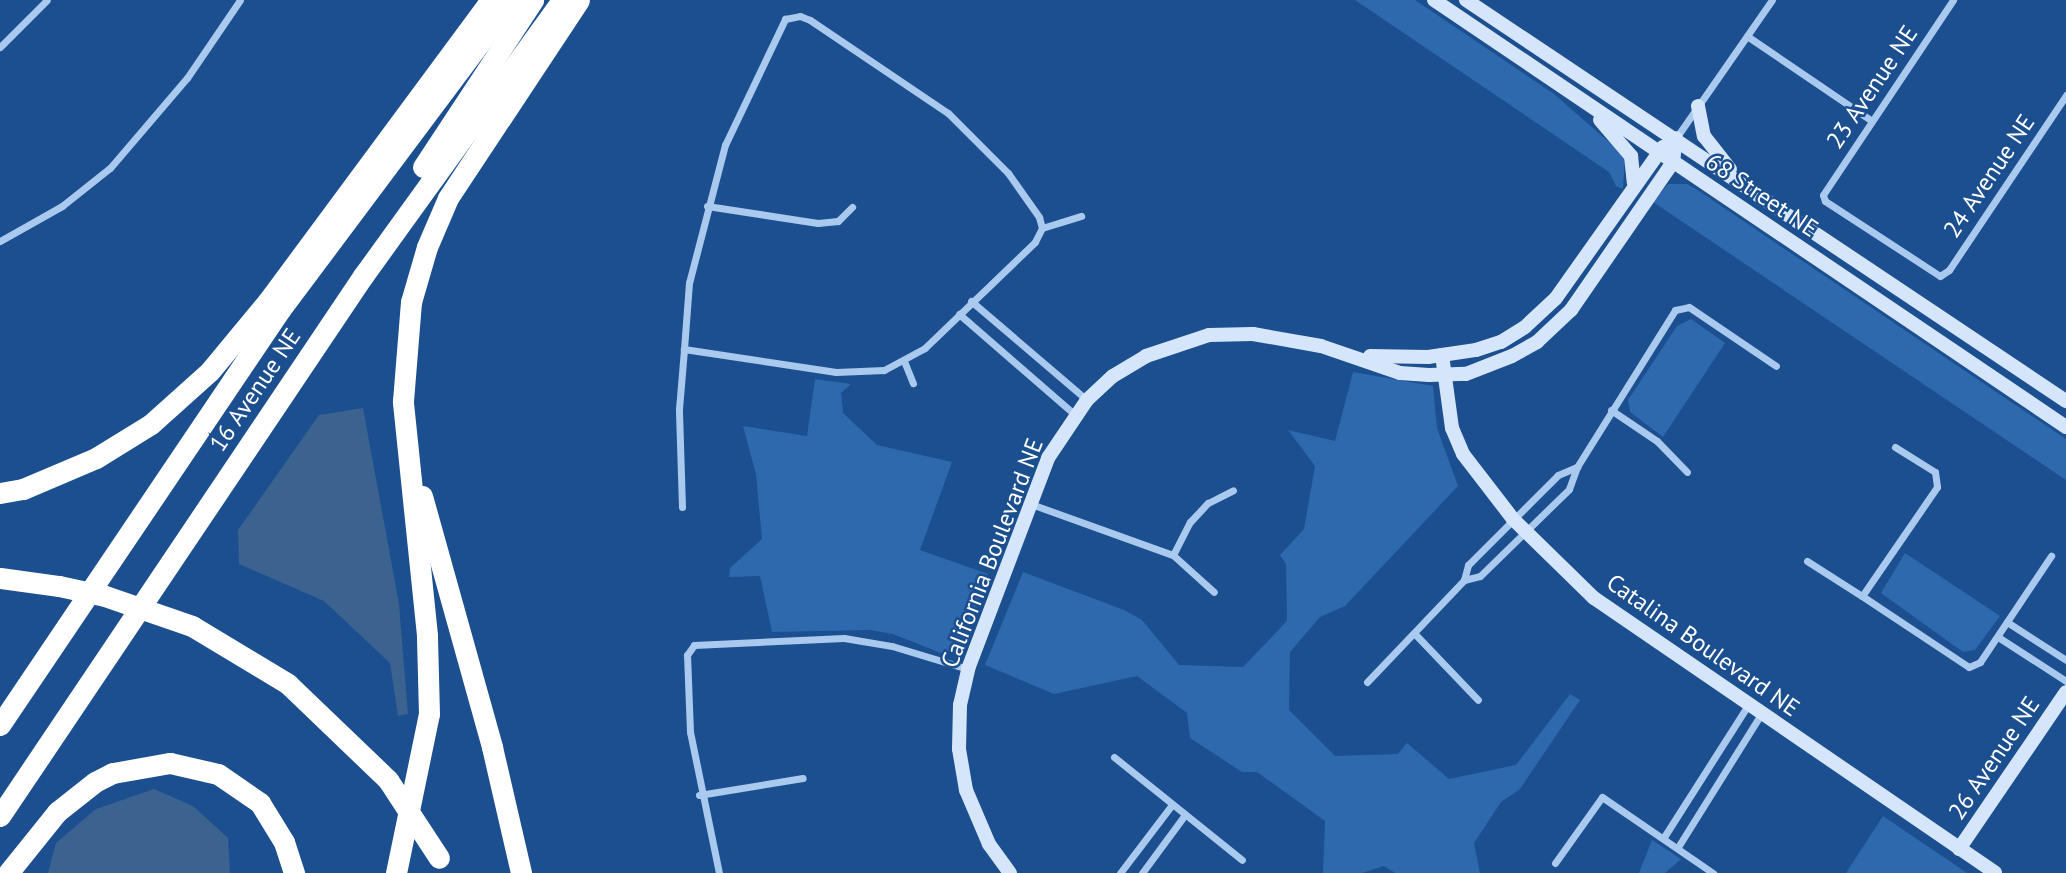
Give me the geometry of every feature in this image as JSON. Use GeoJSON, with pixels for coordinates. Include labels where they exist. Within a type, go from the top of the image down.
{"type":"FeatureCollection","features":[{"type":"Feature","properties":{"kind":"highway"},"geometry":{"type":"LineString","coordinates":[[0,493],[23,489],[96,458],[151,424],[211,371],[268,301],[487,5],[510,0]]}},
{"type":"Feature","properties":{"kind":"highway","name":"16 Avenue NE"},"geometry":{"type":"LineString","coordinates":[[0,725],[280,310],[510,0]]}},
{"type":"Feature","properties":{"kind":"highway"},"geometry":{"type":"LineString","coordinates":[[363,276],[400,203],[533,0]]}},
{"type":"Feature","properties":{"kind":"highway","name":"16 Avenue NE"},"geometry":{"type":"LineString","coordinates":[[0,816],[363,276],[562,0]]}},
{"type":"Feature","properties":{"kind":"highway"},"geometry":{"type":"LineString","coordinates":[[396,873],[408,832],[429,714],[428,635],[404,401],[411,302],[427,247],[448,198],[579,0]]}},
{"type":"Feature","properties":{"kind":"highway"},"geometry":{"type":"LineString","coordinates":[[404,401],[414,467],[492,747],[521,873]]}},
{"type":"Feature","properties":{"kind":"highway"},"geometry":{"type":"LineString","coordinates":[[0,578],[105,596],[192,626],[288,684],[388,780],[443,865]]}},
{"type":"Feature","properties":{"kind":"highway"},"geometry":{"type":"LineString","coordinates":[[8,873],[57,812],[86,788],[113,773],[170,763],[218,774],[260,803],[279,831],[294,873]]}},
{"type":"Feature","properties":{"kind":"street"},"geometry":{"type":"LineString","coordinates":[[0,47],[47,0]]}},
{"type":"Feature","properties":{"kind":"street"},"geometry":{"type":"LineString","coordinates":[[0,240],[62,206],[110,168],[187,78],[240,0]]}},
{"type":"Feature","properties":{"kind":"street","name":"68 Street NE"},"geometry":{"type":"LineString","coordinates":[[1434,0],[2066,427]]}},
{"type":"Feature","properties":{"kind":"street","name":"68 Street NE"},"geometry":{"type":"LineString","coordinates":[[1466,0],[2066,401]]}},
{"type":"Feature","properties":{"kind":"street"},"geometry":{"type":"LineString","coordinates":[[1676,138],[1772,0]]}},
{"type":"Feature","properties":{"kind":"street","name":"23 Avenue NE"},"geometry":{"type":"LineString","coordinates":[[1823,195],[1953,0]]}},
{"type":"Feature","properties":{"kind":"street"},"geometry":{"type":"LineString","coordinates":[[682,506],[679,409],[689,284],[707,206],[725,145],[781,24],[792,16],[800,16],[936,105],[974,136],[1032,205],[1042,228]]}},
{"type":"Feature","properties":{"kind":"street"},"geometry":{"type":"LineString","coordinates":[[1747,36],[1872,121]]}},
{"type":"Feature","properties":{"kind":"street","name":"24 Avenue NE"},"geometry":{"type":"LineString","coordinates":[[1823,195],[1825,201],[1941,276],[1949,270],[2066,95]]}},
{"type":"Feature","properties":{"kind":"street"},"geometry":{"type":"LineString","coordinates":[[1582,101],[1631,156],[1634,183]]}},
{"type":"Feature","properties":{"kind":"street"},"geometry":{"type":"LineString","coordinates":[[1698,106],[1704,136],[1742,184]]}},
{"type":"Feature","properties":{"kind":"street","name":"California Boulevard NE"},"geometry":{"type":"LineString","coordinates":[[1010,873],[984,833],[965,790],[960,716],[968,669],[1048,458],[1074,414],[1113,376],[1146,356],[1209,335],[1253,334],[1348,353],[1395,358],[1442,355],[1501,342],[1546,308],[1657,151],[1676,138]]}},
{"type":"Feature","properties":{"kind":"street","name":"California Boulevard NE"},"geometry":{"type":"LineString","coordinates":[[1348,353],[1400,373],[1444,376],[1466,374],[1512,356],[1560,322],[1673,162],[1676,138]]}},
{"type":"Feature","properties":{"kind":"street"},"geometry":{"type":"LineString","coordinates":[[707,206],[818,223],[838,221],[852,207]]}},
{"type":"Feature","properties":{"kind":"street"},"geometry":{"type":"LineString","coordinates":[[684,349],[836,372],[884,370],[925,348],[1035,242],[1042,228],[1081,216]]}},
{"type":"Feature","properties":{"kind":"street"},"geometry":{"type":"LineString","coordinates":[[971,301],[1087,400]]}},
{"type":"Feature","properties":{"kind":"street"},"geometry":{"type":"LineString","coordinates":[[1464,580],[1479,576],[1569,489],[1577,467],[1675,310],[1689,307],[1776,366]]}},
{"type":"Feature","properties":{"kind":"street"},"geometry":{"type":"LineString","coordinates":[[959,314],[1074,414]]}},
{"type":"Feature","properties":{"kind":"street","name":"Catalina Boulevard NE"},"geometry":{"type":"LineString","coordinates":[[1442,355],[1452,428],[1463,454],[1526,533],[1629,626],[1995,873]]}},
{"type":"Feature","properties":{"kind":"street"},"geometry":{"type":"LineString","coordinates":[[904,361],[913,383]]}},
{"type":"Feature","properties":{"kind":"street"},"geometry":{"type":"LineString","coordinates":[[1611,410],[1657,441],[1687,472]]}},
{"type":"Feature","properties":{"kind":"street"},"geometry":{"type":"LineString","coordinates":[[1862,596],[1937,487],[1935,472],[1895,447]]}},
{"type":"Feature","properties":{"kind":"street"},"geometry":{"type":"LineString","coordinates":[[1367,682],[1464,580],[1468,565],[1558,475],[1577,467]]}},
{"type":"Feature","properties":{"kind":"street"},"geometry":{"type":"LineString","coordinates":[[1172,555],[1199,513],[1233,490]]}},
{"type":"Feature","properties":{"kind":"street"},"geometry":{"type":"LineString","coordinates":[[1031,505],[1172,555],[1214,592]]}},
{"type":"Feature","properties":{"kind":"street"},"geometry":{"type":"LineString","coordinates":[[1807,561],[1969,667],[1980,662],[2051,556]]}},
{"type":"Feature","properties":{"kind":"street"},"geometry":{"type":"LineString","coordinates":[[2007,622],[2066,660]]}},
{"type":"Feature","properties":{"kind":"street"},"geometry":{"type":"LineString","coordinates":[[1415,634],[1478,701]]}},
{"type":"Feature","properties":{"kind":"street"},"geometry":{"type":"LineString","coordinates":[[1998,637],[2066,681]]}},
{"type":"Feature","properties":{"kind":"street"},"geometry":{"type":"LineString","coordinates":[[719,873],[699,795],[690,732],[687,655],[694,645],[844,638],[892,646],[968,669]]}},
{"type":"Feature","properties":{"kind":"street","name":"26 Avenue NE"},"geometry":{"type":"LineString","coordinates":[[1959,849],[2066,692]]}},
{"type":"Feature","properties":{"kind":"street"},"geometry":{"type":"LineString","coordinates":[[1664,837],[1748,705]]}},
{"type":"Feature","properties":{"kind":"street"},"geometry":{"type":"LineString","coordinates":[[1678,847],[1761,715]]}},
{"type":"Feature","properties":{"kind":"street"},"geometry":{"type":"LineString","coordinates":[[1114,757],[1171,806],[1242,860]]}},
{"type":"Feature","properties":{"kind":"street"},"geometry":{"type":"LineString","coordinates":[[699,795],[803,778]]}},
{"type":"Feature","properties":{"kind":"street"},"geometry":{"type":"LineString","coordinates":[[1555,863],[1602,797],[1713,873]]}},
{"type":"Feature","properties":{"kind":"street"},"geometry":{"type":"LineString","coordinates":[[1120,873],[1171,806]]}},
{"type":"Feature","properties":{"kind":"street"},"geometry":{"type":"LineString","coordinates":[[1142,873],[1184,816]]}},
{"type":"Feature","properties":{"kind":"shaded area"},"geometry":{"type":"Polygon","coordinates":[[[1355,0],[1415,0],[1554,94],[1625,156],[1623,189],[1616,186],[1609,172],[1355,0]]]}},
{"type":"Feature","properties":{"kind":"shaded area"},"geometry":{"type":"Polygon","coordinates":[[[1668,184],[1687,184],[1699,191],[2066,439],[2066,480],[1653,202],[1668,184]]]}},
{"type":"Feature","properties":{"kind":"shaded area"},"geometry":{"type":"Polygon","coordinates":[[[1691,319],[1725,343],[1663,437],[1630,412],[1628,400],[1677,326],[1691,319]]]}},
{"type":"Feature","properties":{"kind":"shaded area"},"geometry":{"type":"Polygon","coordinates":[[[1353,372],[1433,386],[1437,428],[1458,486],[1345,606],[1320,617],[1290,652],[1289,710],[1335,756],[1398,754],[1407,743],[1449,779],[1516,765],[1570,694],[1580,700],[1520,789],[1501,802],[1474,843],[1480,873],[1395,873],[1384,866],[1362,873],[1323,873],[1325,821],[1257,772],[1242,772],[1190,738],[1187,713],[1137,676],[1054,694],[985,665],[1023,572],[1124,610],[1142,620],[1179,665],[1243,667],[1287,621],[1286,564],[1280,555],[1304,529],[1315,466],[1288,430],[1335,441],[1353,372]]]}},
{"type":"Feature","properties":{"kind":"shaded area"},"geometry":{"type":"Polygon","coordinates":[[[815,379],[851,384],[841,393],[843,413],[877,445],[952,462],[920,550],[988,574],[962,651],[946,655],[893,634],[869,630],[772,632],[760,576],[729,577],[730,568],[762,539],[756,474],[743,426],[807,436],[815,379]]]}},
{"type":"Feature","properties":{"kind":"shaded area"},"geometry":{"type":"Polygon","coordinates":[[[363,408],[399,604],[408,714],[398,716],[390,663],[324,601],[239,564],[238,530],[319,415],[363,408]]]}},
{"type":"Feature","properties":{"kind":"shaded area"},"geometry":{"type":"Polygon","coordinates":[[[1905,553],[2000,616],[1975,650],[1963,652],[1881,593],[1905,553]]]}},
{"type":"Feature","properties":{"kind":"shaded area"},"geometry":{"type":"Polygon","coordinates":[[[154,789],[193,806],[228,838],[230,873],[48,873],[56,843],[96,809],[154,789]]]}},
{"type":"Feature","properties":{"kind":"shaded area"},"geometry":{"type":"Polygon","coordinates":[[[1883,816],[1967,873],[1846,873],[1883,816]]]}},
{"type":"Feature","properties":{"kind":"shaded area"},"geometry":{"type":"Polygon","coordinates":[[[1652,840],[1681,859],[1665,873],[1639,873],[1652,840]]]}}]}
